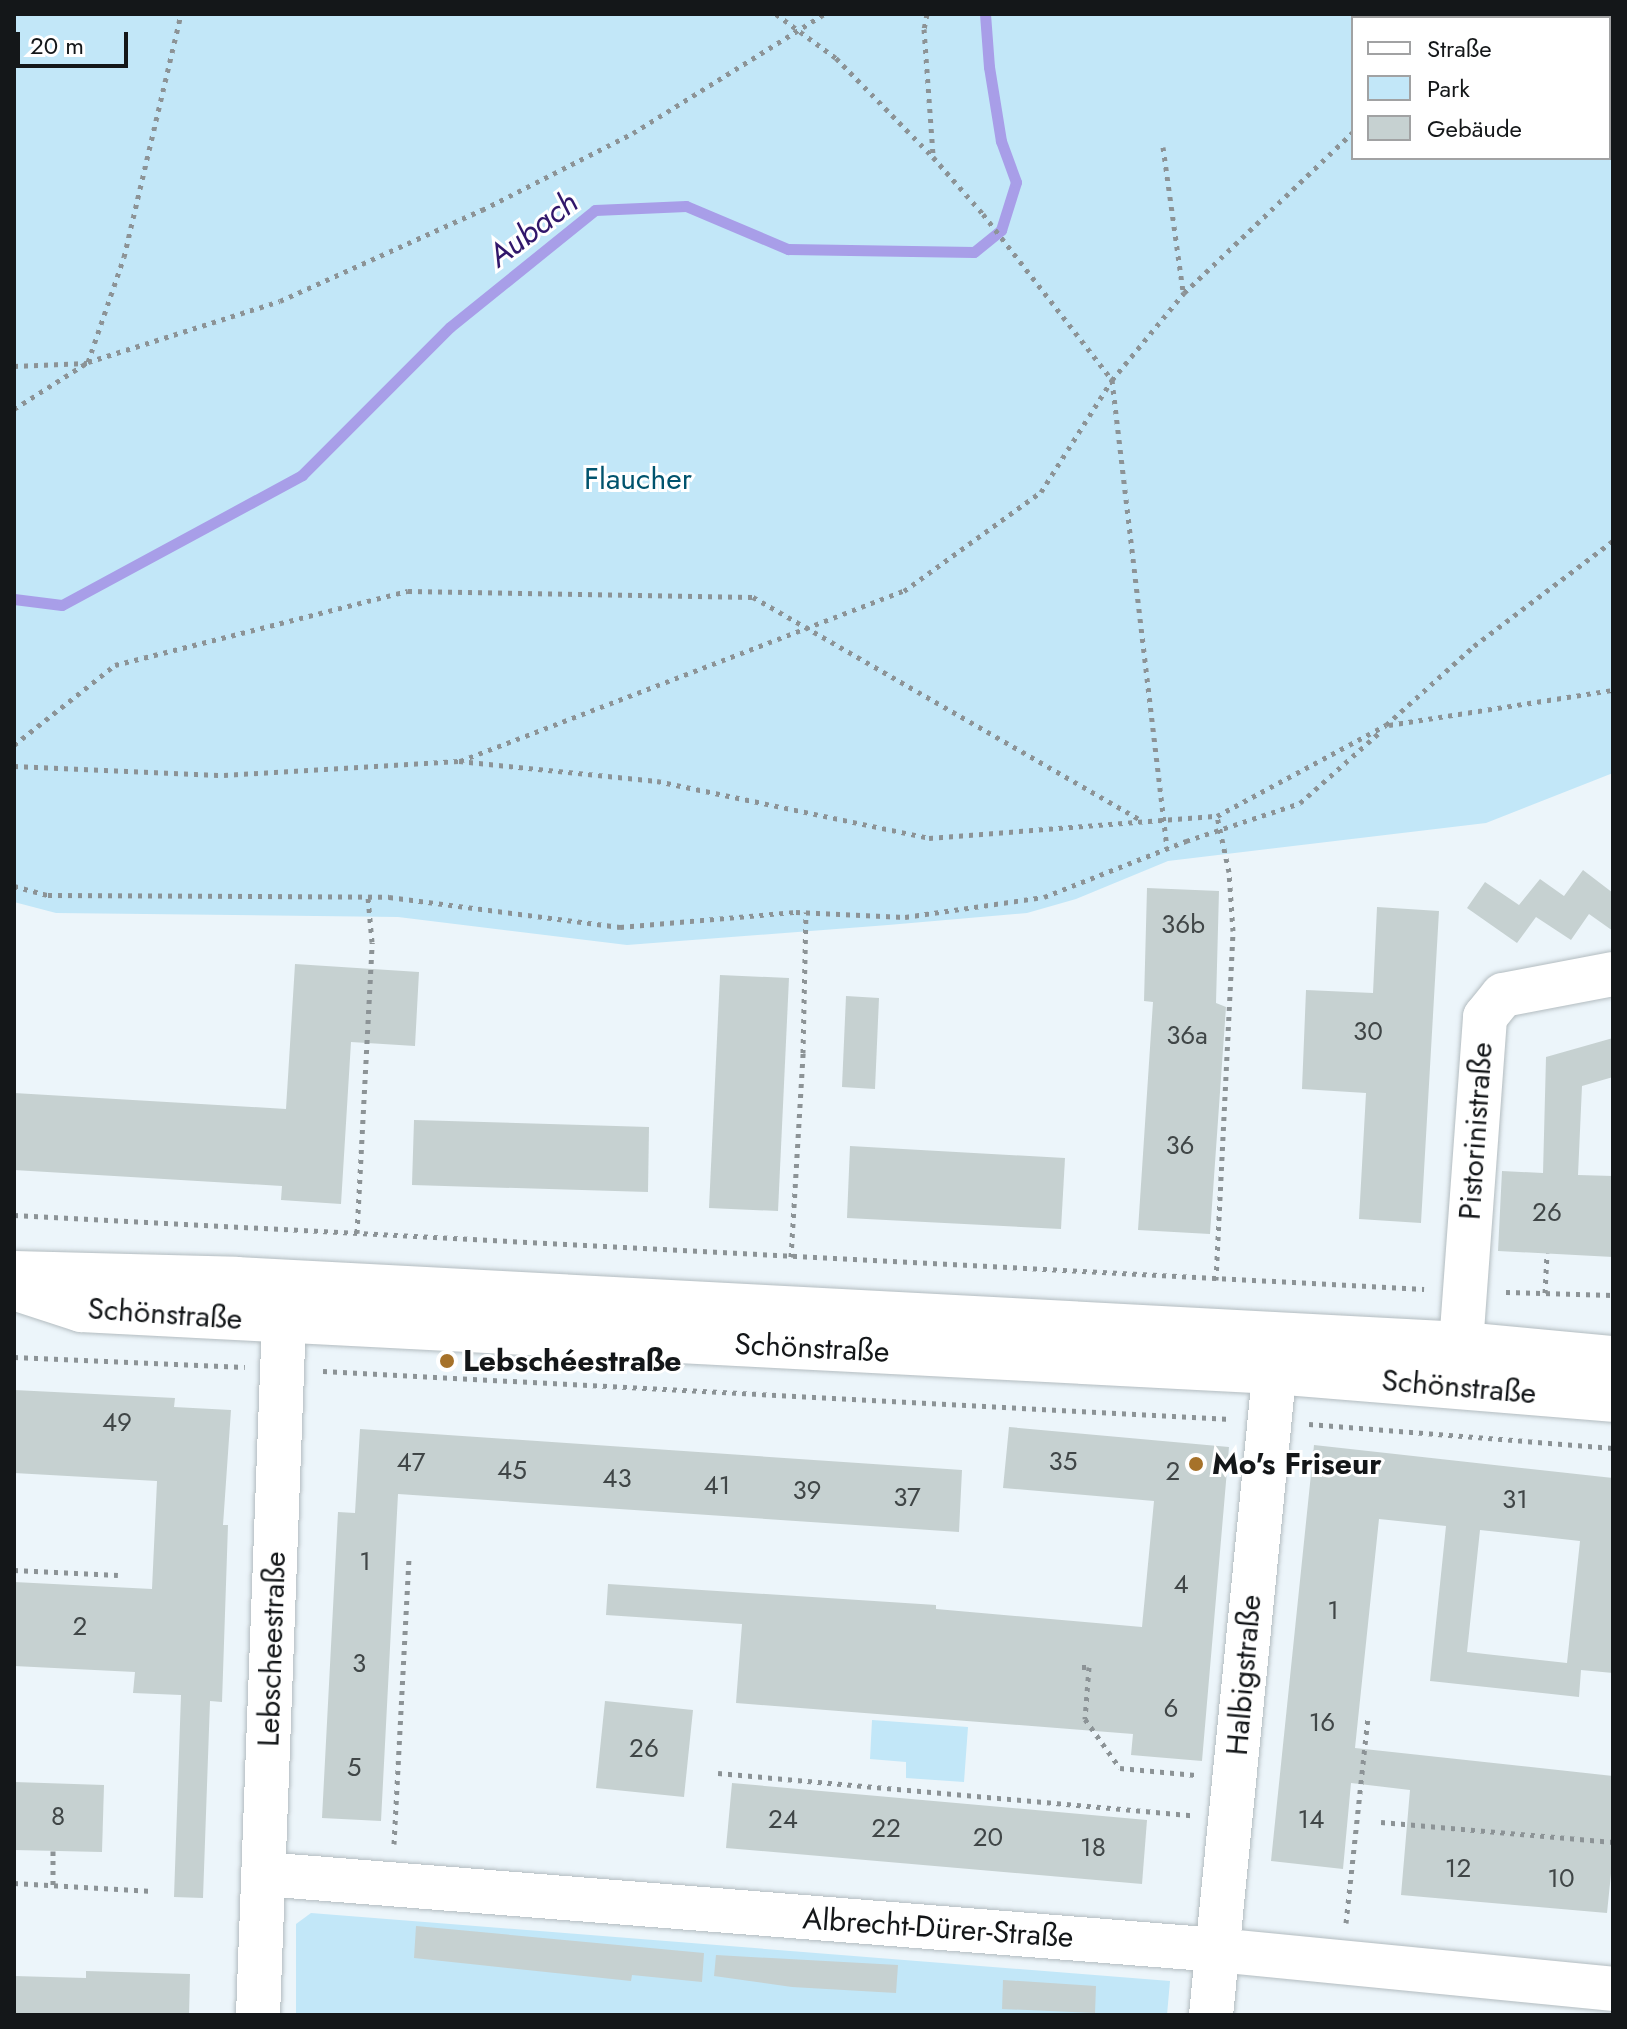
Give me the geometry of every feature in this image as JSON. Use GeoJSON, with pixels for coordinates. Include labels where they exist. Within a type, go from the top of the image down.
{"type":"FeatureCollection","features":[{"type":"Feature","properties":{"kind":"street","name":"Pistorinistraße"},"geometry":{"type":"LineString","coordinates":[[1460,1365],[1485,1017],[1503,995],[1613,974]]}},
{"type":"Feature","properties":{"kind":"street","name":"Schönstraße"},"geometry":{"type":"LineString","coordinates":[[14,1273],[285,1302],[1460,1365],[1613,1358]]}},
{"type":"Feature","properties":{"kind":"street","name":"Schönstraße"},"geometry":{"type":"LineString","coordinates":[[14,1288],[81,1310],[285,1302]]}},
{"type":"Feature","properties":{"kind":"street","name":"Lebscheestraße"},"geometry":{"type":"LineString","coordinates":[[258,2015],[285,1302]]}},
{"type":"Feature","properties":{"kind":"street","name":"Halbigstraße"},"geometry":{"type":"LineString","coordinates":[[1211,2015],[1276,1353]]}},
{"type":"Feature","properties":{"kind":"street","name":"Schönstraße"},"geometry":{"type":"LineString","coordinates":[[1460,1365],[1613,1400]]}},
{"type":"Feature","properties":{"kind":"street","name":"Albrecht-Dürer-Straße"},"geometry":{"type":"LineString","coordinates":[[263,1874],[1217,1950],[1613,1989]]}},
{"type":"Feature","properties":{"kind":"path"},"geometry":{"type":"LineString","coordinates":[[14,409],[88,362],[124,257],[181,14]]}},
{"type":"Feature","properties":{"kind":"path"},"geometry":{"type":"LineString","coordinates":[[776,14],[836,58],[933,157],[983,214],[1112,380],[1167,849]]}},
{"type":"Feature","properties":{"kind":"path"},"geometry":{"type":"LineString","coordinates":[[14,366],[88,362],[280,301],[482,210],[633,133],[824,14]]}},
{"type":"Feature","properties":{"kind":"path"},"geometry":{"type":"LineString","coordinates":[[927,14],[924,29],[933,157]]}},
{"type":"Feature","properties":{"kind":"path"},"geometry":{"type":"LineString","coordinates":[[459,761],[904,591],[1041,492],[1112,380],[1184,293],[1351,134]]}},
{"type":"Feature","properties":{"kind":"path"},"geometry":{"type":"LineString","coordinates":[[1163,147],[1184,293]]}},
{"type":"Feature","properties":{"kind":"path"},"geometry":{"type":"LineString","coordinates":[[14,886],[48,895],[368,897],[620,927],[806,912],[905,917],[1044,897],[1167,849],[1300,803],[1474,646],[1613,541]]}},
{"type":"Feature","properties":{"kind":"path"},"geometry":{"type":"LineString","coordinates":[[14,745],[115,665],[408,591],[753,597],[810,627],[1143,822]]}},
{"type":"Feature","properties":{"kind":"path"},"geometry":{"type":"LineString","coordinates":[[14,766],[224,775],[459,761],[657,781],[929,838],[1217,816],[1386,725],[1613,690]]}},
{"type":"Feature","properties":{"kind":"path"},"geometry":{"type":"LineString","coordinates":[[1216,1280],[1233,931],[1229,872],[1217,816]]}},
{"type":"Feature","properties":{"kind":"path"},"geometry":{"type":"LineString","coordinates":[[357,1233],[372,942],[368,897]]}},
{"type":"Feature","properties":{"kind":"path"},"geometry":{"type":"LineString","coordinates":[[791,1257],[803,1053],[806,912]]}},
{"type":"Feature","properties":{"kind":"path"},"geometry":{"type":"LineString","coordinates":[[14,1215],[1216,1280],[1613,1295]]}},
{"type":"Feature","properties":{"kind":"path"},"geometry":{"type":"LineString","coordinates":[[392,1247],[393,1236]]}},
{"type":"Feature","properties":{"kind":"path"},"geometry":{"type":"LineString","coordinates":[[482,1241],[482,1252]]}},
{"type":"Feature","properties":{"kind":"path"},"geometry":{"type":"LineString","coordinates":[[1545,1293],[1547,1253]]}},
{"type":"Feature","properties":{"kind":"path"},"geometry":{"type":"LineString","coordinates":[[14,1357],[284,1368],[976,1405]]}},
{"type":"Feature","properties":{"kind":"path"},"geometry":{"type":"LineString","coordinates":[[394,1839],[409,1558]]}},
{"type":"Feature","properties":{"kind":"path"},"geometry":{"type":"LineString","coordinates":[[14,1570],[118,1575]]}},
{"type":"Feature","properties":{"kind":"path"},"geometry":{"type":"LineString","coordinates":[[1082,1667],[1089,1667],[1085,1719],[1120,1768],[1207,1776]]}},
{"type":"Feature","properties":{"kind":"path"},"geometry":{"type":"LineString","coordinates":[[1341,1962],[1368,1717]]}},
{"type":"Feature","properties":{"kind":"path"},"geometry":{"type":"LineString","coordinates":[[718,1773],[1205,1816]]}},
{"type":"Feature","properties":{"kind":"path"},"geometry":{"type":"LineString","coordinates":[[1381,1822],[1613,1842]]}},
{"type":"Feature","properties":{"kind":"path"},"geometry":{"type":"LineString","coordinates":[[53,1851],[53,1885]]}},
{"type":"Feature","properties":{"kind":"path"},"geometry":{"type":"LineString","coordinates":[[14,1883],[153,1891]]}},
{"type":"Feature","properties":{"kind":"green space","name":"Flaucher"},"geometry":{"type":"Polygon","coordinates":[[[14,14],[1613,14],[1613,773],[1486,823],[1168,861],[1076,899],[1027,913],[627,945],[398,917],[56,913],[14,902],[14,14]]]}},
{"type":"Feature","properties":{"kind":"green space"},"geometry":{"type":"Polygon","coordinates":[[[872,1720],[968,1727],[964,1782],[906,1778],[906,1762],[870,1759],[872,1720]]]}},
{"type":"Feature","properties":{"kind":"green space"},"geometry":{"type":"Polygon","coordinates":[[[311,1913],[1170,1981],[1167,2015],[296,2015],[296,1924],[311,1913]]]}},
{"type":"Feature","properties":{"kind":"building"},"geometry":{"type":"Polygon","coordinates":[[[1583,870],[1613,893],[1613,931],[1589,914],[1571,940],[1536,917],[1517,943],[1467,908],[1485,882],[1519,905],[1540,879],[1564,896],[1583,870]]]}},
{"type":"Feature","properties":{"kind":"building"},"geometry":{"type":"Polygon","coordinates":[[[1147,888],[1219,891],[1216,1003],[1226,1007],[1210,1234],[1138,1230],[1153,1002],[1144,1001],[1147,888]]]}},
{"type":"Feature","properties":{"kind":"building"},"geometry":{"type":"Polygon","coordinates":[[[1377,907],[1439,911],[1421,1223],[1359,1219],[1366,1093],[1302,1089],[1306,990],[1373,993],[1377,907]]]}},
{"type":"Feature","properties":{"kind":"building"},"geometry":{"type":"Polygon","coordinates":[[[295,964],[419,972],[415,1046],[351,1042],[341,1204],[281,1200],[282,1186],[14,1170],[14,1093],[286,1109],[295,964]]]}},
{"type":"Feature","properties":{"kind":"building"},"geometry":{"type":"Polygon","coordinates":[[[720,975],[789,978],[778,1211],[709,1208],[720,975]]]}},
{"type":"Feature","properties":{"kind":"building"},"geometry":{"type":"Polygon","coordinates":[[[846,996],[879,998],[875,1089],[842,1087],[846,996]]]}},
{"type":"Feature","properties":{"kind":"building"},"geometry":{"type":"Polygon","coordinates":[[[1613,1038],[1613,1077],[1582,1086],[1578,1175],[1613,1176],[1613,1257],[1498,1251],[1502,1171],[1543,1173],[1546,1057],[1613,1038]]]}},
{"type":"Feature","properties":{"kind":"building"},"geometry":{"type":"Polygon","coordinates":[[[414,1120],[649,1127],[648,1192],[412,1185],[414,1120]]]}},
{"type":"Feature","properties":{"kind":"building"},"geometry":{"type":"Polygon","coordinates":[[[850,1146],[1065,1158],[1061,1229],[847,1218],[850,1146]]]}},
{"type":"Feature","properties":{"kind":"building"},"geometry":{"type":"Polygon","coordinates":[[[14,1390],[175,1398],[174,1407],[231,1410],[223,1525],[228,1525],[222,1702],[210,1701],[203,1898],[174,1897],[181,1695],[133,1693],[135,1672],[14,1666],[14,1582],[152,1589],[157,1481],[14,1473],[14,1390]]]}},
{"type":"Feature","properties":{"kind":"building"},"geometry":{"type":"Polygon","coordinates":[[[1009,1427],[1229,1447],[1202,1761],[1131,1755],[1133,1734],[736,1703],[742,1624],[606,1615],[608,1584],[936,1605],[936,1609],[1142,1627],[1154,1501],[1003,1488],[1009,1427]]]}},
{"type":"Feature","properties":{"kind":"building"},"geometry":{"type":"Polygon","coordinates":[[[360,1429],[962,1470],[959,1532],[398,1494],[381,1821],[322,1818],[338,1512],[355,1513],[360,1429]]]}},
{"type":"Feature","properties":{"kind":"building"},"geometry":{"type":"Polygon","coordinates":[[[1314,1445],[1613,1478],[1613,1673],[1581,1670],[1579,1697],[1430,1681],[1446,1526],[1379,1519],[1355,1748],[1613,1776],[1613,1854],[1607,1913],[1401,1895],[1410,1790],[1351,1783],[1343,1869],[1271,1861],[1314,1445]],[[1480,1530],[1467,1652],[1567,1663],[1580,1541],[1480,1530]]]}},
{"type":"Feature","properties":{"kind":"building"},"geometry":{"type":"Polygon","coordinates":[[[605,1701],[693,1710],[684,1797],[596,1788],[605,1701]]]}},
{"type":"Feature","properties":{"kind":"building"},"geometry":{"type":"Polygon","coordinates":[[[14,1782],[104,1785],[102,1852],[14,1850],[14,1782]]]}},
{"type":"Feature","properties":{"kind":"building"},"geometry":{"type":"Polygon","coordinates":[[[732,1783],[1147,1820],[1142,1884],[726,1848],[732,1783]]]}},
{"type":"Feature","properties":{"kind":"building"},"geometry":{"type":"Polygon","coordinates":[[[416,1926],[704,1953],[702,1982],[632,1975],[631,1981],[414,1958],[416,1926]]]}},
{"type":"Feature","properties":{"kind":"building"},"geometry":{"type":"Polygon","coordinates":[[[716,1955],[898,1965],[896,1993],[792,1987],[714,1976],[716,1955]]]}},
{"type":"Feature","properties":{"kind":"building"},"geometry":{"type":"Polygon","coordinates":[[[86,1971],[190,1974],[189,2015],[14,2015],[14,1976],[86,1978],[86,1971]]]}},
{"type":"Feature","properties":{"kind":"building"},"geometry":{"type":"Polygon","coordinates":[[[1003,1980],[1096,1986],[1095,2013],[1002,2009],[1003,1980]]]}},
{"type":"Feature","properties":{"kind":"waterway","name":"Aubach"},"geometry":{"type":"LineString","coordinates":[[14,599],[62,605],[302,475],[450,327],[595,210],[686,206],[788,249],[974,252],[1001,230],[1016,182],[1001,141],[989,67],[985,14]]}},
{"type":"Feature","properties":{"kind":"place","name":"Lebschéestraße"},"geometry":{"type":"Point","coordinates":[447,1361]}},
{"type":"Feature","properties":{"kind":"place","name":"Mo's Friseur"},"geometry":{"type":"Point","coordinates":[1196,1464]}}]}
